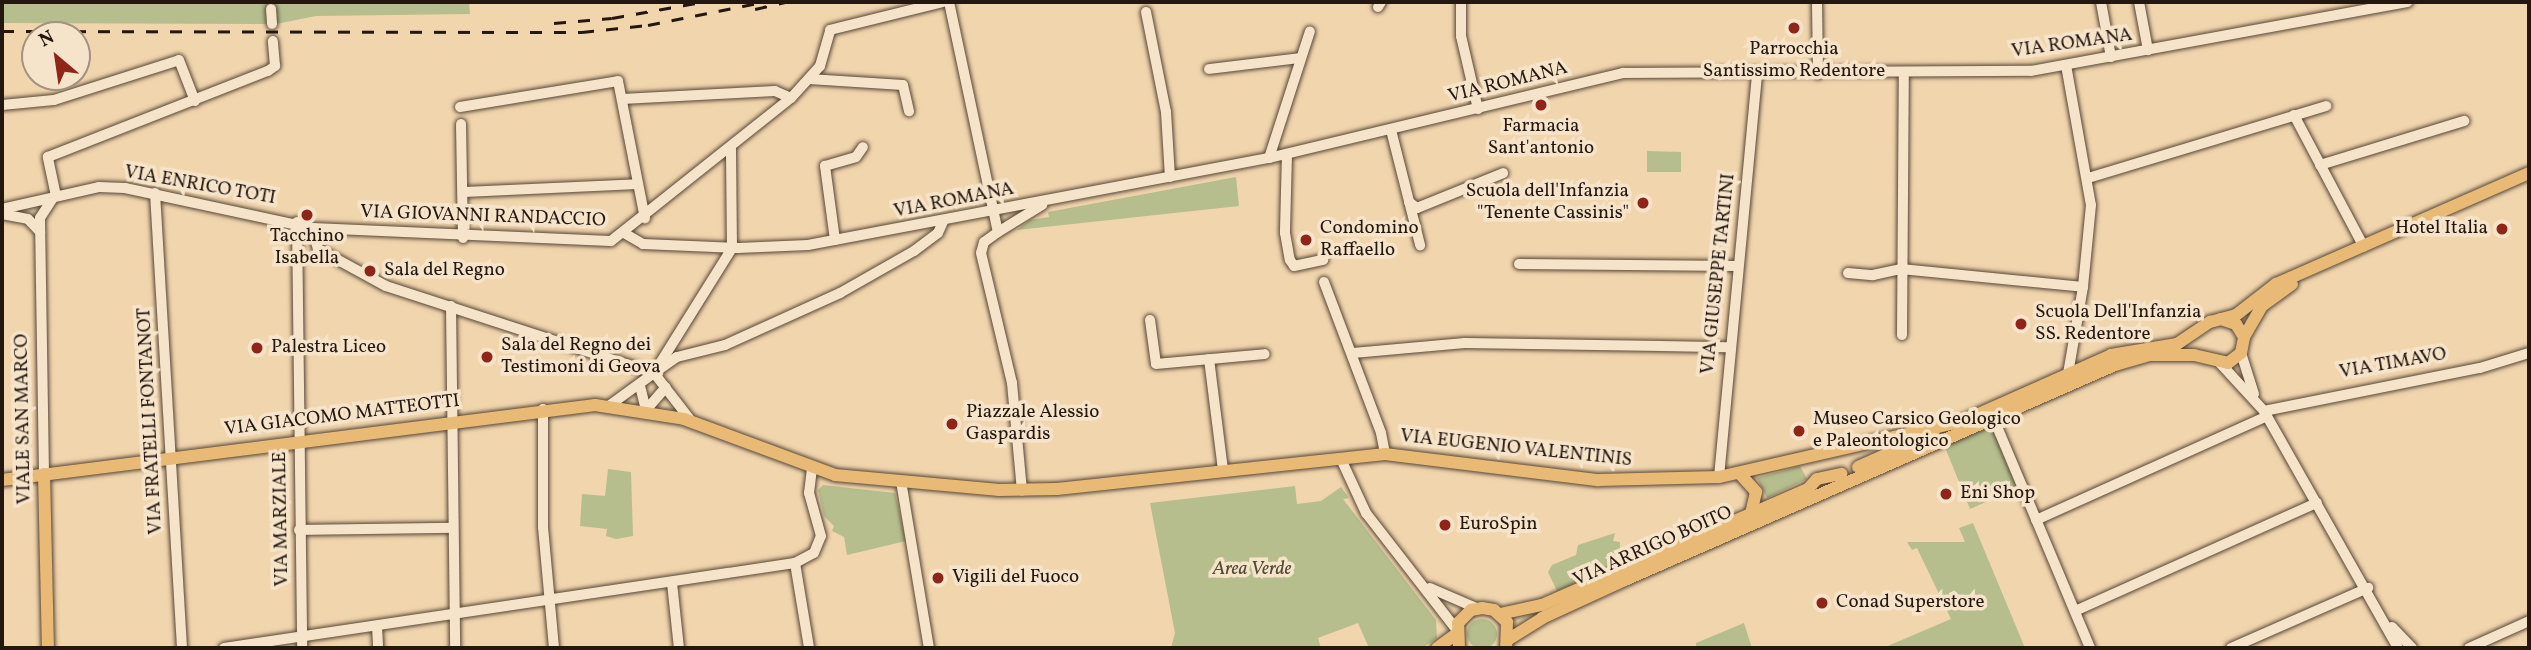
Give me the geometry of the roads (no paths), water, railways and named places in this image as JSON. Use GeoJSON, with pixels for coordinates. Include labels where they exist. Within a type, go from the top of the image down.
{"type":"FeatureCollection","features":[{"type":"Feature","properties":{"kind":"main road"},"geometry":{"type":"LineString","coordinates":[[2306,273],[2268,300],[2244,337],[2241,353],[2214,361],[2199,343],[2202,331],[2221,319],[2236,315],[2276,284],[2529,173]]}},
{"type":"Feature","properties":{"kind":"main road"},"geometry":{"type":"LineString","coordinates":[[2221,319],[2236,324],[2244,337]]}},
{"type":"Feature","properties":{"kind":"main road","name":"VIA EUGENIO VALENTINIS"},"geometry":{"type":"LineString","coordinates":[[1965,425],[2068,374],[2122,352],[2177,344],[2202,331]]}},
{"type":"Feature","properties":{"kind":"main road","name":"VIA EUGENIO VALENTINIS"},"geometry":{"type":"LineString","coordinates":[[646,410],[693,422],[812,469],[901,481],[1022,491],[1385,454],[1598,480],[1719,477],[1993,418],[2126,360],[2175,354],[2214,361]]}},
{"type":"Feature","properties":{"kind":"main road","name":"VIA GIACOMO MATTEOTTI"},"geometry":{"type":"LineString","coordinates":[[2,480],[543,409],[610,405],[646,410]]}},
{"type":"Feature","properties":{"kind":"main road","name":"VIA ARRIGO BOITO"},"geometry":{"type":"LineString","coordinates":[[1476,608],[1500,614],[1542,605],[1965,425]]}},
{"type":"Feature","properties":{"kind":"main road"},"geometry":{"type":"LineString","coordinates":[[1800,460],[1810,471],[1818,487]]}},
{"type":"Feature","properties":{"kind":"main road","name":"VIALE SAN MARCO"},"geometry":{"type":"LineString","coordinates":[[44,474],[48,648]]}},
{"type":"Feature","properties":{"kind":"main road"},"geometry":{"type":"LineString","coordinates":[[1740,474],[1756,492],[1751,514]]}},
{"type":"Feature","properties":{"kind":"main road","name":"VIA ARRIGO BOITO"},"geometry":{"type":"LineString","coordinates":[[1500,614],[1507,643],[1552,613],[1818,487]]}},
{"type":"Feature","properties":{"kind":"main road"},"geometry":{"type":"LineString","coordinates":[[1437,648],[1456,631],[1461,618],[1476,608]]}},
{"type":"Feature","properties":{"kind":"main road"},"geometry":{"type":"LineString","coordinates":[[1456,631],[1459,648]]}},
{"type":"Feature","properties":{"kind":"street","name":"VIA GIOVANNI RANDACCIO"},"geometry":{"type":"LineString","coordinates":[[297,222],[312,228],[463,237],[611,241],[645,218],[791,97],[820,66],[830,30],[943,2]]}},
{"type":"Feature","properties":{"kind":"street"},"geometry":{"type":"LineString","coordinates":[[949,2],[998,232]]}},
{"type":"Feature","properties":{"kind":"street"},"geometry":{"type":"LineString","coordinates":[[1461,2],[1461,36],[1478,109]]}},
{"type":"Feature","properties":{"kind":"street"},"geometry":{"type":"LineString","coordinates":[[1817,2],[1818,74]]}},
{"type":"Feature","properties":{"kind":"street"},"geometry":{"type":"LineString","coordinates":[[2101,2],[2111,57]]}},
{"type":"Feature","properties":{"kind":"street"},"geometry":{"type":"LineString","coordinates":[[2139,2],[2148,50]]}},
{"type":"Feature","properties":{"kind":"street","name":"VIA ROMANA"},"geometry":{"type":"LineString","coordinates":[[624,233],[643,244],[782,248],[943,222],[1269,158],[1623,73],[1904,74],[2031,71],[2409,2]]}},
{"type":"Feature","properties":{"kind":"street"},"geometry":{"type":"LineString","coordinates":[[271,9],[272,24]]}},
{"type":"Feature","properties":{"kind":"street"},"geometry":{"type":"LineString","coordinates":[[1146,12],[1166,112],[1170,177]]}},
{"type":"Feature","properties":{"kind":"street"},"geometry":{"type":"LineString","coordinates":[[1269,158],[1310,31]]}},
{"type":"Feature","properties":{"kind":"street"},"geometry":{"type":"LineString","coordinates":[[56,195],[48,157],[268,71],[275,65],[273,41]]}},
{"type":"Feature","properties":{"kind":"street"},"geometry":{"type":"LineString","coordinates":[[1209,69],[1300,58]]}},
{"type":"Feature","properties":{"kind":"street"},"geometry":{"type":"LineString","coordinates":[[2,105],[54,100],[179,60],[195,101]]}},
{"type":"Feature","properties":{"kind":"street"},"geometry":{"type":"LineString","coordinates":[[2066,65],[2088,178],[2091,225],[2084,287],[2068,374]]}},
{"type":"Feature","properties":{"kind":"street","name":"VIA GIUSEPPE TARTINI"},"geometry":{"type":"LineString","coordinates":[[1719,477],[1728,347],[1757,74]]}},
{"type":"Feature","properties":{"kind":"street"},"geometry":{"type":"LineString","coordinates":[[1902,335],[1900,269],[1904,74]]}},
{"type":"Feature","properties":{"kind":"street"},"geometry":{"type":"LineString","coordinates":[[809,79],[903,85],[909,111]]}},
{"type":"Feature","properties":{"kind":"street"},"geometry":{"type":"LineString","coordinates":[[460,107],[618,81],[645,218]]}},
{"type":"Feature","properties":{"kind":"street"},"geometry":{"type":"LineString","coordinates":[[622,99],[775,91],[791,97]]}},
{"type":"Feature","properties":{"kind":"street"},"geometry":{"type":"LineString","coordinates":[[2088,178],[2326,106]]}},
{"type":"Feature","properties":{"kind":"street"},"geometry":{"type":"LineString","coordinates":[[2294,115],[2364,247]]}},
{"type":"Feature","properties":{"kind":"street"},"geometry":{"type":"LineString","coordinates":[[2320,165],[2464,121]]}},
{"type":"Feature","properties":{"kind":"street"},"geometry":{"type":"LineString","coordinates":[[461,124],[463,237]]}},
{"type":"Feature","properties":{"kind":"street"},"geometry":{"type":"LineString","coordinates":[[1391,130],[1420,245]]}},
{"type":"Feature","properties":{"kind":"street"},"geometry":{"type":"LineString","coordinates":[[835,240],[825,166],[856,157],[863,147]]}},
{"type":"Feature","properties":{"kind":"street"},"geometry":{"type":"LineString","coordinates":[[654,373],[732,248],[732,148]]}},
{"type":"Feature","properties":{"kind":"street"},"geometry":{"type":"LineString","coordinates":[[1287,154],[1285,233],[1290,260],[1294,266],[1323,260]]}},
{"type":"Feature","properties":{"kind":"street"},"geometry":{"type":"LineString","coordinates":[[1409,202],[1417,208],[1503,173]]}},
{"type":"Feature","properties":{"kind":"street"},"geometry":{"type":"LineString","coordinates":[[464,192],[638,184]]}},
{"type":"Feature","properties":{"kind":"street","name":"VIA ENRICO TOTI"},"geometry":{"type":"LineString","coordinates":[[2,212],[56,195],[99,187],[155,193],[297,222]]}},
{"type":"Feature","properties":{"kind":"street","name":"VIA FRATELLI FONTANOT"},"geometry":{"type":"LineString","coordinates":[[155,193],[182,648]]}},
{"type":"Feature","properties":{"kind":"street","name":"VIALE SAN MARCO"},"geometry":{"type":"LineString","coordinates":[[44,474],[40,232],[43,209],[56,195]]}},
{"type":"Feature","properties":{"kind":"street"},"geometry":{"type":"LineString","coordinates":[[1022,491],[1012,383],[981,253],[984,242],[1055,198]]}},
{"type":"Feature","properties":{"kind":"street"},"geometry":{"type":"LineString","coordinates":[[2,212],[28,219],[40,232]]}},
{"type":"Feature","properties":{"kind":"street","name":"VIA MARZIALE"},"geometry":{"type":"LineString","coordinates":[[297,222],[302,643]]}},
{"type":"Feature","properties":{"kind":"street"},"geometry":{"type":"LineString","coordinates":[[610,405],[683,354],[725,345],[840,293],[914,251],[938,233],[943,222]]}},
{"type":"Feature","properties":{"kind":"street"},"geometry":{"type":"LineString","coordinates":[[312,228],[318,249]]}},
{"type":"Feature","properties":{"kind":"street"},"geometry":{"type":"LineString","coordinates":[[298,250],[318,249],[386,286],[654,373],[693,422]]}},
{"type":"Feature","properties":{"kind":"street"},"geometry":{"type":"LineString","coordinates":[[1519,264],[1737,267]]}},
{"type":"Feature","properties":{"kind":"street"},"geometry":{"type":"LineString","coordinates":[[1848,273],[1874,275],[1900,269],[2084,287]]}},
{"type":"Feature","properties":{"kind":"street"},"geometry":{"type":"LineString","coordinates":[[1324,282],[1353,354],[1385,454]]}},
{"type":"Feature","properties":{"kind":"street"},"geometry":{"type":"LineString","coordinates":[[451,306],[451,528],[455,648]]}},
{"type":"Feature","properties":{"kind":"street"},"geometry":{"type":"LineString","coordinates":[[1150,320],[1156,364],[1265,354]]}},
{"type":"Feature","properties":{"kind":"street"},"geometry":{"type":"LineString","coordinates":[[1353,354],[1465,342],[1728,347]]}},
{"type":"Feature","properties":{"kind":"street"},"geometry":{"type":"LineString","coordinates":[[2241,353],[2255,398],[2368,588],[2398,648]]}},
{"type":"Feature","properties":{"kind":"street","name":"VIA TIMAVO"},"geometry":{"type":"LineString","coordinates":[[2036,520],[2265,414],[2480,368],[2529,353]]}},
{"type":"Feature","properties":{"kind":"street"},"geometry":{"type":"LineString","coordinates":[[1209,359],[1223,470]]}},
{"type":"Feature","properties":{"kind":"street"},"geometry":{"type":"LineString","coordinates":[[2214,361],[2255,398]]}},
{"type":"Feature","properties":{"kind":"street"},"geometry":{"type":"LineString","coordinates":[[640,386],[646,410]]}},
{"type":"Feature","properties":{"kind":"street"},"geometry":{"type":"LineString","coordinates":[[646,410],[666,387]]}},
{"type":"Feature","properties":{"kind":"street"},"geometry":{"type":"LineString","coordinates":[[543,409],[542,527],[554,648]]}},
{"type":"Feature","properties":{"kind":"street"},"geometry":{"type":"LineString","coordinates":[[1993,418],[2090,648]]}},
{"type":"Feature","properties":{"kind":"street"},"geometry":{"type":"LineString","coordinates":[[1341,458],[1366,513],[1456,631]]}},
{"type":"Feature","properties":{"kind":"street"},"geometry":{"type":"LineString","coordinates":[[224,648],[302,643],[377,626],[796,563],[814,553],[821,536],[809,493],[812,469]]}},
{"type":"Feature","properties":{"kind":"street"},"geometry":{"type":"LineString","coordinates":[[901,481],[929,648]]}},
{"type":"Feature","properties":{"kind":"street"},"geometry":{"type":"LineString","coordinates":[[2075,611],[2317,503]]}},
{"type":"Feature","properties":{"kind":"street"},"geometry":{"type":"LineString","coordinates":[[299,530],[451,528]]}},
{"type":"Feature","properties":{"kind":"street"},"geometry":{"type":"LineString","coordinates":[[796,563],[809,648]]}},
{"type":"Feature","properties":{"kind":"street"},"geometry":{"type":"LineString","coordinates":[[672,583],[680,648]]}},
{"type":"Feature","properties":{"kind":"street"},"geometry":{"type":"LineString","coordinates":[[1423,585],[1476,608]]}},
{"type":"Feature","properties":{"kind":"street"},"geometry":{"type":"LineString","coordinates":[[2231,648],[2368,588]]}},
{"type":"Feature","properties":{"kind":"street"},"geometry":{"type":"LineString","coordinates":[[2380,614],[2412,648]]}},
{"type":"Feature","properties":{"kind":"street"},"geometry":{"type":"LineString","coordinates":[[2469,648],[2529,621]]}},
{"type":"Feature","properties":{"kind":"street"},"geometry":{"type":"LineString","coordinates":[[377,626],[378,648]]}},
{"type":"Feature","properties":{"kind":"railway"},"geometry":{"type":"LineString","coordinates":[[554,23],[612,18],[702,2]]}},
{"type":"Feature","properties":{"kind":"railway"},"geometry":{"type":"LineString","coordinates":[[2,31],[582,32],[648,25],[763,2]]}},
{"type":"Feature","properties":{"kind":"railway"},"geometry":{"type":"LineString","coordinates":[[755,9],[786,2]]}},
{"type":"Feature","properties":{"kind":"place","name":"Parrocchia Santissimo Redentore"},"geometry":{"type":"Point","coordinates":[1794,28]}},
{"type":"Feature","properties":{"kind":"place","name":"Farmacia Sant'antonio"},"geometry":{"type":"Point","coordinates":[1541,105]}},
{"type":"Feature","properties":{"kind":"place","name":"Scuola dell'Infanzia \"Tenente Cassinis\""},"geometry":{"type":"Point","coordinates":[1643,203]}},
{"type":"Feature","properties":{"kind":"place","name":"Tacchino Isabella"},"geometry":{"type":"Point","coordinates":[307,215]}},
{"type":"Feature","properties":{"kind":"place","name":"Hotel Italia"},"geometry":{"type":"Point","coordinates":[2502,229]}},
{"type":"Feature","properties":{"kind":"place","name":"Condomino Raffaello"},"geometry":{"type":"Point","coordinates":[1306,240]}},
{"type":"Feature","properties":{"kind":"place","name":"Sala del Regno"},"geometry":{"type":"Point","coordinates":[370,271]}},
{"type":"Feature","properties":{"kind":"place","name":"Scuola Dell'Infanzia SS. Redentore"},"geometry":{"type":"Point","coordinates":[2021,324]}},
{"type":"Feature","properties":{"kind":"place","name":"Palestra Liceo"},"geometry":{"type":"Point","coordinates":[257,348]}},
{"type":"Feature","properties":{"kind":"place","name":"Sala del Regno dei Testimoni di Geova"},"geometry":{"type":"Point","coordinates":[487,357]}},
{"type":"Feature","properties":{"kind":"place","name":"Piazzale Alessio Gaspardis"},"geometry":{"type":"Point","coordinates":[952,424]}},
{"type":"Feature","properties":{"kind":"place","name":"Museo Carsico Geologico e Paleontologico"},"geometry":{"type":"Point","coordinates":[1799,431]}},
{"type":"Feature","properties":{"kind":"place","name":"Eni Shop"},"geometry":{"type":"Point","coordinates":[1946,494]}},
{"type":"Feature","properties":{"kind":"place","name":"EuroSpin"},"geometry":{"type":"Point","coordinates":[1445,525]}},
{"type":"Feature","properties":{"kind":"place","name":"Vigili del Fuoco"},"geometry":{"type":"Point","coordinates":[938,578]}},
{"type":"Feature","properties":{"kind":"place","name":"Conad Superstore"},"geometry":{"type":"Point","coordinates":[1822,603]}},
{"type":"Feature","properties":{"kind":"park label","name":"Area Verde"},"geometry":{"type":"Point","coordinates":[1252,570]}}]}
